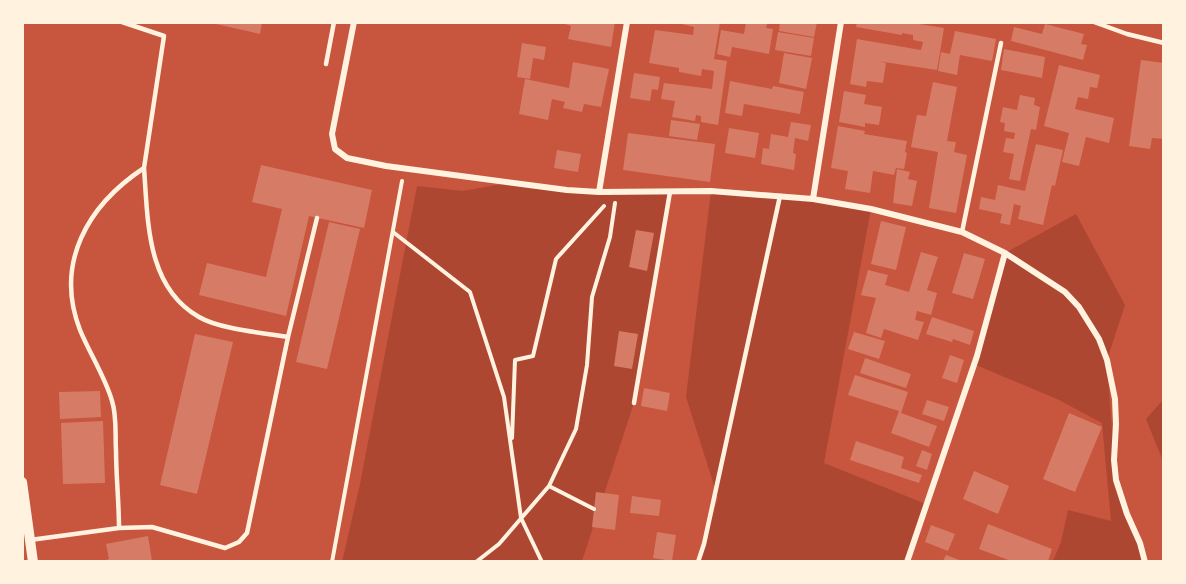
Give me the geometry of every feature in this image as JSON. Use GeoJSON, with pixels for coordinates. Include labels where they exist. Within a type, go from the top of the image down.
{"type":"FeatureCollection","features":[{"type":"Feature","properties":{"kind":"street"},"geometry":{"type":"LineString","coordinates":[[354,22],[332,134],[335,149],[346,158],[567,190],[711,191],[813,199],[871,209],[962,232],[1005,253],[1065,292],[1079,307],[1100,339],[1107,360],[1116,424],[1113,460],[1116,480],[1145,561]]}},
{"type":"Feature","properties":{"kind":"street"},"geometry":{"type":"LineString","coordinates":[[599,192],[627,22]]}},
{"type":"Feature","properties":{"kind":"street"},"geometry":{"type":"LineString","coordinates":[[813,199],[841,22]]}},
{"type":"Feature","properties":{"kind":"street"},"geometry":{"type":"LineString","coordinates":[[907,561],[977,356],[1005,253]]}},
{"type":"Feature","properties":{"kind":"street"},"geometry":{"type":"LineString","coordinates":[[22,482],[33,561]]}},
{"type":"Feature","properties":{"kind":"lane"},"geometry":{"type":"LineString","coordinates":[[122,22],[164,36],[144,168],[151,244],[159,272],[174,297],[199,318],[227,326],[288,337]]}},
{"type":"Feature","properties":{"kind":"lane"},"geometry":{"type":"LineString","coordinates":[[326,64],[334,22]]}},
{"type":"Feature","properties":{"kind":"lane"},"geometry":{"type":"LineString","coordinates":[[1094,22],[1127,34],[1164,43]]}},
{"type":"Feature","properties":{"kind":"lane"},"geometry":{"type":"LineString","coordinates":[[962,232],[1002,43]]}},
{"type":"Feature","properties":{"kind":"lane"},"geometry":{"type":"LineString","coordinates":[[119,528],[113,401],[79,328],[70,285],[72,265],[87,224],[129,178],[144,168]]}},
{"type":"Feature","properties":{"kind":"lane"},"geometry":{"type":"LineString","coordinates":[[634,403],[669,192]]}},
{"type":"Feature","properties":{"kind":"lane"},"geometry":{"type":"LineString","coordinates":[[698,561],[704,544],[780,196]]}},
{"type":"Feature","properties":{"kind":"lane"},"geometry":{"type":"LineString","coordinates":[[30,540],[119,528],[153,527],[225,548],[239,542],[247,533],[251,520],[288,337],[317,218]]}},
{"type":"Feature","properties":{"kind":"path"},"geometry":{"type":"LineString","coordinates":[[332,561],[403,168]]}},
{"type":"Feature","properties":{"kind":"path"},"geometry":{"type":"LineString","coordinates":[[512,450],[515,360],[533,356],[556,259],[617,192]]}},
{"type":"Feature","properties":{"kind":"path"},"geometry":{"type":"LineString","coordinates":[[476,561],[499,544],[549,486],[576,429],[587,365],[592,297],[610,237],[617,192]]}},
{"type":"Feature","properties":{"kind":"path"},"geometry":{"type":"LineString","coordinates":[[393,232],[470,292],[504,397],[521,518],[542,561]]}},
{"type":"Feature","properties":{"kind":"path"},"geometry":{"type":"LineString","coordinates":[[549,486],[594,509]]}},
{"type":"Feature","properties":{"kind":"shaded area"},"geometry":{"type":"Polygon","coordinates":[[[502,184],[567,190],[670,192],[634,403],[582,561],[342,562],[360,484],[417,186],[463,191],[502,184]]]}},
{"type":"Feature","properties":{"kind":"shaded area"},"geometry":{"type":"Polygon","coordinates":[[[711,191],[780,196],[871,209],[824,463],[926,504],[977,356],[1005,253],[1076,214],[1125,305],[1107,360],[1115,474],[1145,561],[1053,561],[1061,542],[1068,510],[1111,521],[1102,423],[1057,399],[976,365],[907,561],[698,561],[718,498],[686,397],[711,191]]]}},
{"type":"Feature","properties":{"kind":"shaded area"},"geometry":{"type":"Polygon","coordinates":[[[1163,400],[1163,461],[1146,419],[1163,400]]]}},
{"type":"Feature","properties":{"kind":"building"},"geometry":{"type":"Polygon","coordinates":[[[207,22],[262,22],[260,34],[207,22]]]}},
{"type":"Feature","properties":{"kind":"building"},"geometry":{"type":"Polygon","coordinates":[[[559,22],[615,22],[611,47],[568,39],[571,26],[559,22]]]}},
{"type":"Feature","properties":{"kind":"building"},"geometry":{"type":"Polygon","coordinates":[[[673,22],[720,22],[714,59],[727,61],[718,125],[701,122],[701,116],[696,115],[695,121],[672,117],[675,101],[661,99],[664,83],[712,89],[714,71],[702,69],[701,76],[679,72],[679,68],[649,63],[655,30],[693,35],[694,27],[673,22]]]}},
{"type":"Feature","properties":{"kind":"building"},"geometry":{"type":"Polygon","coordinates":[[[746,22],[767,24],[766,28],[773,29],[769,54],[732,47],[730,57],[717,54],[721,30],[744,34],[746,22]]]}},
{"type":"Feature","properties":{"kind":"building"},"geometry":{"type":"Polygon","coordinates":[[[780,22],[817,22],[814,37],[779,31],[780,22]]]}},
{"type":"Feature","properties":{"kind":"building"},"geometry":{"type":"Polygon","coordinates":[[[857,22],[907,22],[944,28],[937,70],[877,61],[886,63],[883,83],[867,81],[866,87],[850,84],[857,39],[921,50],[923,42],[913,40],[913,35],[856,27],[857,22]]]}},
{"type":"Feature","properties":{"kind":"building"},"geometry":{"type":"Polygon","coordinates":[[[1045,24],[1084,34],[1081,44],[1087,45],[1083,60],[1011,41],[1014,27],[1042,34],[1045,24]]]}},
{"type":"Feature","properties":{"kind":"building"},"geometry":{"type":"Polygon","coordinates":[[[955,31],[996,39],[992,61],[960,55],[957,75],[938,71],[941,52],[950,54],[955,31]]]}},
{"type":"Feature","properties":{"kind":"building"},"geometry":{"type":"Polygon","coordinates":[[[778,32],[814,38],[811,56],[775,50],[778,32]]]}},
{"type":"Feature","properties":{"kind":"building"},"geometry":{"type":"Polygon","coordinates":[[[522,43],[546,47],[544,60],[533,58],[530,79],[517,77],[522,43]]]}},
{"type":"Feature","properties":{"kind":"building"},"geometry":{"type":"Polygon","coordinates":[[[1004,49],[1045,57],[1042,78],[1001,70],[1004,49]]]}},
{"type":"Feature","properties":{"kind":"building"},"geometry":{"type":"Polygon","coordinates":[[[784,53],[812,58],[806,89],[779,83],[784,53]]]}},
{"type":"Feature","properties":{"kind":"building"},"geometry":{"type":"Polygon","coordinates":[[[1141,60],[1164,63],[1164,139],[1152,138],[1150,149],[1129,146],[1141,60]]]}},
{"type":"Feature","properties":{"kind":"building"},"geometry":{"type":"Polygon","coordinates":[[[573,62],[609,69],[601,107],[584,104],[582,112],[563,108],[565,102],[552,99],[548,120],[519,114],[525,79],[569,88],[573,62]]]}},
{"type":"Feature","properties":{"kind":"building"},"geometry":{"type":"Polygon","coordinates":[[[1059,65],[1100,75],[1097,88],[1090,87],[1088,99],[1078,97],[1075,109],[1114,118],[1109,143],[1086,137],[1079,166],[1062,162],[1069,133],[1044,126],[1059,65]]]}},
{"type":"Feature","properties":{"kind":"building"},"geometry":{"type":"Polygon","coordinates":[[[634,73],[660,77],[658,90],[652,89],[650,101],[630,98],[634,73]]]}},
{"type":"Feature","properties":{"kind":"building"},"geometry":{"type":"Polygon","coordinates":[[[730,81],[804,92],[800,114],[744,104],[742,116],[725,113],[730,81]]]}},
{"type":"Feature","properties":{"kind":"building"},"geometry":{"type":"Polygon","coordinates":[[[933,82],[957,87],[947,141],[956,142],[954,152],[967,155],[956,213],[929,208],[938,152],[911,147],[917,115],[926,116],[933,82]]]}},
{"type":"Feature","properties":{"kind":"building"},"geometry":{"type":"Polygon","coordinates":[[[844,91],[866,95],[864,104],[882,107],[879,125],[865,123],[865,127],[839,122],[844,91]]]}},
{"type":"Feature","properties":{"kind":"building"},"geometry":{"type":"Polygon","coordinates":[[[1020,95],[1035,98],[1034,105],[1040,107],[1036,130],[1031,129],[1020,181],[1009,179],[1014,154],[1003,152],[1006,138],[1014,139],[1015,133],[1004,131],[1005,123],[1000,122],[1003,107],[1017,110],[1020,95]]]}},
{"type":"Feature","properties":{"kind":"building"},"geometry":{"type":"Polygon","coordinates":[[[671,120],[700,124],[697,140],[669,136],[671,120]]]}},
{"type":"Feature","properties":{"kind":"building"},"geometry":{"type":"Polygon","coordinates":[[[791,122],[811,125],[808,141],[795,138],[794,170],[761,164],[763,148],[769,149],[771,134],[788,137],[791,122]]]}},
{"type":"Feature","properties":{"kind":"building"},"geometry":{"type":"Polygon","coordinates":[[[838,126],[865,131],[864,134],[907,141],[904,169],[896,168],[894,175],[873,171],[870,193],[845,189],[848,171],[831,168],[838,126]]]}},
{"type":"Feature","properties":{"kind":"building"},"geometry":{"type":"Polygon","coordinates":[[[729,128],[759,133],[755,158],[725,153],[729,128]]]}},
{"type":"Feature","properties":{"kind":"building"},"geometry":{"type":"Polygon","coordinates":[[[628,133],[715,144],[710,182],[623,170],[628,133]]]}},
{"type":"Feature","properties":{"kind":"building"},"geometry":{"type":"Polygon","coordinates":[[[1036,144],[1063,150],[1043,225],[1018,219],[1021,206],[1014,204],[1010,225],[1000,223],[1002,214],[979,209],[981,197],[995,200],[998,185],[1025,191],[1036,144]]]}},
{"type":"Feature","properties":{"kind":"building"},"geometry":{"type":"Polygon","coordinates":[[[557,150],[581,154],[578,172],[554,168],[557,150]]]}},
{"type":"Feature","properties":{"kind":"building"},"geometry":{"type":"Polygon","coordinates":[[[261,165],[372,190],[364,228],[309,216],[286,316],[199,295],[207,263],[266,277],[282,209],[252,202],[261,165]]]}},
{"type":"Feature","properties":{"kind":"building"},"geometry":{"type":"Polygon","coordinates":[[[897,169],[910,172],[908,179],[917,181],[912,206],[893,203],[897,169]]]}},
{"type":"Feature","properties":{"kind":"building"},"geometry":{"type":"Polygon","coordinates":[[[881,221],[906,227],[896,270],[871,264],[881,221]]]}},
{"type":"Feature","properties":{"kind":"building"},"geometry":{"type":"Polygon","coordinates":[[[329,222],[360,229],[327,369],[296,362],[329,222]]]}},
{"type":"Feature","properties":{"kind":"building"},"geometry":{"type":"Polygon","coordinates":[[[636,230],[654,233],[647,271],[629,267],[636,230]]]}},
{"type":"Feature","properties":{"kind":"building"},"geometry":{"type":"Polygon","coordinates":[[[921,252],[938,257],[927,290],[937,293],[931,315],[917,311],[915,320],[924,322],[918,340],[884,329],[881,338],[866,333],[876,298],[861,295],[868,270],[888,275],[885,285],[909,292],[921,252]]]}},
{"type":"Feature","properties":{"kind":"building"},"geometry":{"type":"Polygon","coordinates":[[[964,253],[985,259],[973,299],[952,293],[964,253]]]}},
{"type":"Feature","properties":{"kind":"building"},"geometry":{"type":"Polygon","coordinates":[[[932,317],[974,331],[970,345],[926,334],[932,317]]]}},
{"type":"Feature","properties":{"kind":"building"},"geometry":{"type":"Polygon","coordinates":[[[619,331],[638,334],[632,369],[614,366],[619,331]]]}},
{"type":"Feature","properties":{"kind":"building"},"geometry":{"type":"Polygon","coordinates":[[[854,332],[885,341],[879,359],[848,349],[854,332]]]}},
{"type":"Feature","properties":{"kind":"building"},"geometry":{"type":"Polygon","coordinates":[[[195,334],[233,342],[197,494],[160,485],[195,334]]]}},
{"type":"Feature","properties":{"kind":"building"},"geometry":{"type":"Polygon","coordinates":[[[950,355],[964,360],[957,383],[942,378],[950,355]]]}},
{"type":"Feature","properties":{"kind":"building"},"geometry":{"type":"Polygon","coordinates":[[[865,358],[911,374],[906,388],[860,373],[865,358]]]}},
{"type":"Feature","properties":{"kind":"building"},"geometry":{"type":"Polygon","coordinates":[[[855,375],[908,392],[901,413],[937,426],[929,447],[891,433],[899,411],[848,395],[855,375]]]}},
{"type":"Feature","properties":{"kind":"building"},"geometry":{"type":"Polygon","coordinates":[[[644,388],[670,393],[667,411],[641,406],[644,388]]]}},
{"type":"Feature","properties":{"kind":"building"},"geometry":{"type":"Polygon","coordinates":[[[100,391],[101,417],[60,419],[59,392],[100,391]]]}},
{"type":"Feature","properties":{"kind":"building"},"geometry":{"type":"Polygon","coordinates":[[[927,400],[949,407],[944,421],[922,414],[927,400]]]}},
{"type":"Feature","properties":{"kind":"building"},"geometry":{"type":"Polygon","coordinates":[[[1069,413],[1102,427],[1075,492],[1043,479],[1069,413]]]}},
{"type":"Feature","properties":{"kind":"building"},"geometry":{"type":"Polygon","coordinates":[[[103,421],[105,483],[63,484],[61,423],[103,421]]]}},
{"type":"Feature","properties":{"kind":"building"},"geometry":{"type":"Polygon","coordinates":[[[856,441],[904,457],[901,468],[922,475],[919,483],[850,460],[856,441]]]}},
{"type":"Feature","properties":{"kind":"building"},"geometry":{"type":"Polygon","coordinates":[[[922,450],[932,454],[927,470],[916,466],[922,450]]]}},
{"type":"Feature","properties":{"kind":"building"},"geometry":{"type":"Polygon","coordinates":[[[974,471],[1009,486],[998,514],[963,499],[974,471]]]}},
{"type":"Feature","properties":{"kind":"building"},"geometry":{"type":"Polygon","coordinates":[[[596,492],[619,495],[615,530],[592,527],[596,492]]]}},
{"type":"Feature","properties":{"kind":"building"},"geometry":{"type":"Polygon","coordinates":[[[632,496],[661,500],[659,516],[630,513],[632,496]]]}},
{"type":"Feature","properties":{"kind":"building"},"geometry":{"type":"Polygon","coordinates":[[[988,524],[1052,549],[1048,561],[1011,561],[979,549],[988,524]]]}},
{"type":"Feature","properties":{"kind":"building"},"geometry":{"type":"Polygon","coordinates":[[[931,525],[955,534],[948,551],[925,542],[931,525]]]}},
{"type":"Feature","properties":{"kind":"building"},"geometry":{"type":"Polygon","coordinates":[[[657,532],[676,535],[672,561],[653,558],[657,532]]]}},
{"type":"Feature","properties":{"kind":"building"},"geometry":{"type":"Polygon","coordinates":[[[148,536],[152,561],[102,561],[109,559],[106,544],[148,536]]]}},
{"type":"Feature","properties":{"kind":"building"},"geometry":{"type":"Polygon","coordinates":[[[946,555],[962,561],[943,561],[946,555]]]}}]}
